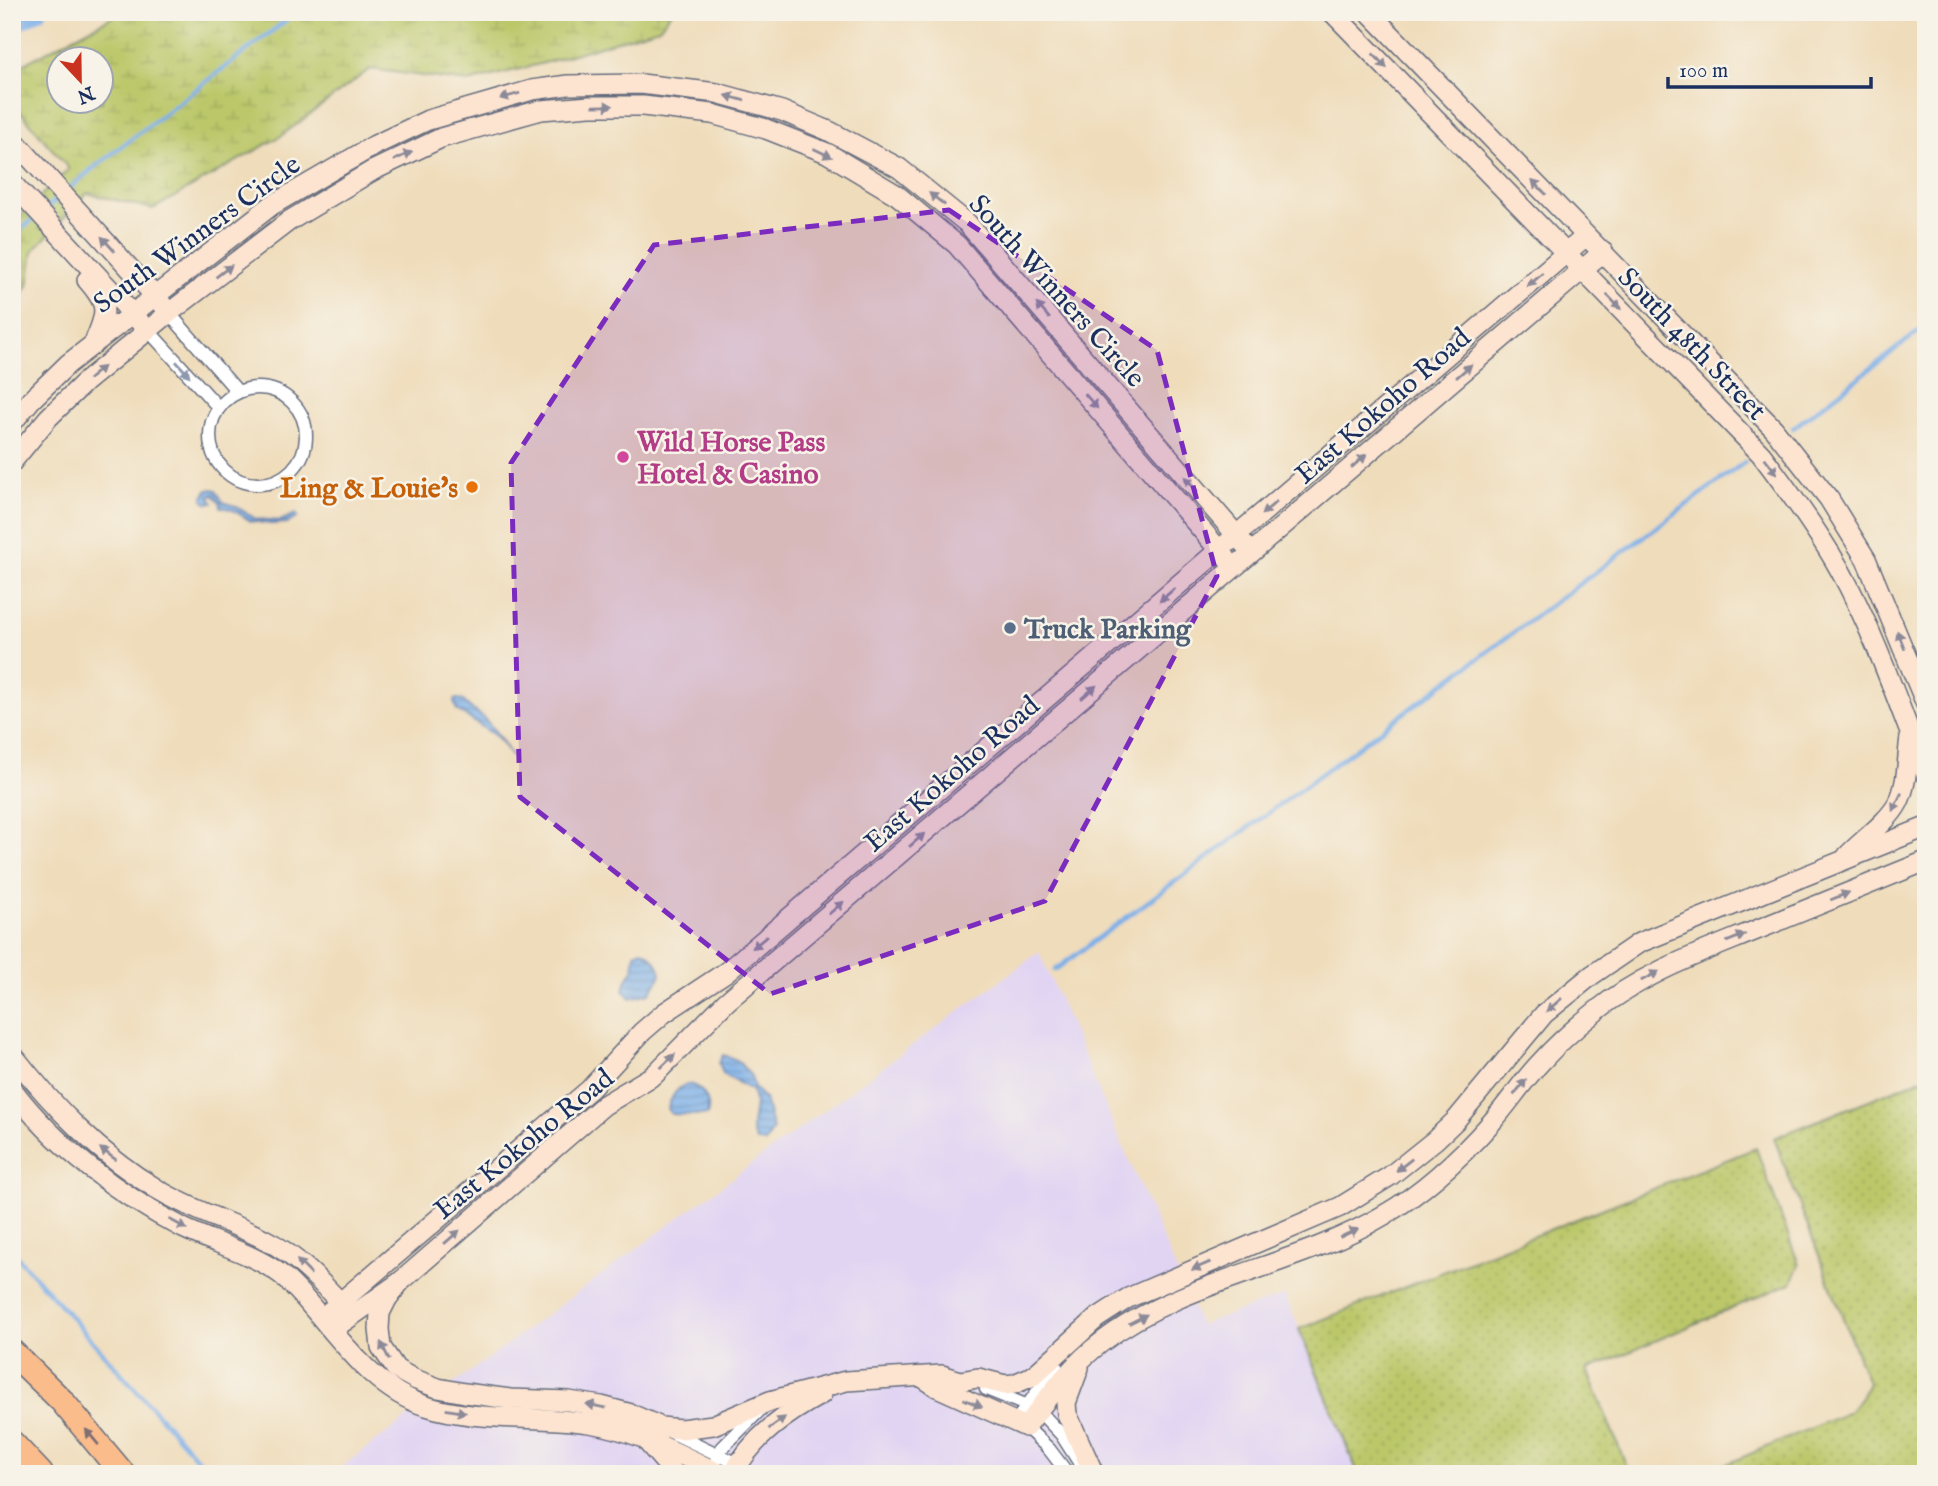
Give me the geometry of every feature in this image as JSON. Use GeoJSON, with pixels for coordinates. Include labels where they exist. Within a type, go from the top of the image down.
{"type":"FeatureCollection","features":[{"type":"Feature","properties":{"kind":"highway"},"geometry":{"type":"LineString","coordinates":[[12,1343],[122,1474]]}},
{"type":"Feature","properties":{"kind":"highway"},"geometry":{"type":"LineString","coordinates":[[12,1352],[62,1401]]}},
{"type":"Feature","properties":{"kind":"highway"},"geometry":{"type":"LineString","coordinates":[[12,1443],[41,1474]]}},
{"type":"Feature","properties":{"kind":"street","name":"South 48th Street"},"geometry":{"type":"LineString","coordinates":[[1332,12],[1761,454],[1805,513],[1846,582],[1926,774]]}},
{"type":"Feature","properties":{"kind":"street","name":"South 48th Street"},"geometry":{"type":"LineString","coordinates":[[1369,12],[1774,429],[1829,499],[1866,559],[1926,704]]}},
{"type":"Feature","properties":{"kind":"street","name":"South Winners Circle"},"geometry":{"type":"LineString","coordinates":[[12,423],[68,364],[154,296],[272,205],[352,158],[428,120],[532,90],[641,84],[717,93],[782,111],[898,168],[967,223],[1251,553]]}},
{"type":"Feature","properties":{"kind":"street","name":"South Winners Circle"},"geometry":{"type":"LineString","coordinates":[[12,462],[57,409],[148,330],[289,221],[362,177],[441,138],[541,110],[643,106],[712,114],[766,129],[827,153],[897,195],[957,245],[1234,568]]}},
{"type":"Feature","properties":{"kind":"street"},"geometry":{"type":"LineString","coordinates":[[12,138],[238,393]]}},
{"type":"Feature","properties":{"kind":"street"},"geometry":{"type":"LineString","coordinates":[[352,158],[362,177]]}},
{"type":"Feature","properties":{"kind":"street"},"geometry":{"type":"LineString","coordinates":[[332,169],[343,188]]}},
{"type":"Feature","properties":{"kind":"street"},"geometry":{"type":"LineString","coordinates":[[12,183],[219,408]]}},
{"type":"Feature","properties":{"kind":"street"},"geometry":{"type":"LineString","coordinates":[[53,225],[63,251],[101,296],[104,304],[104,321],[93,344]]}},
{"type":"Feature","properties":{"kind":"street","name":"East Kokoho Road"},"geometry":{"type":"LineString","coordinates":[[327,1324],[597,1082],[642,1032],[664,1013],[712,983],[1586,236]]}},
{"type":"Feature","properties":{"kind":"street","name":"East Kokoho Road"},"geometry":{"type":"LineString","coordinates":[[346,1309],[400,1282],[604,1105],[654,1075],[691,1040],[709,1017],[1603,252]]}},
{"type":"Feature","properties":{"kind":"street"},"geometry":{"type":"LineString","coordinates":[[251,388],[266,388],[279,393],[298,408],[306,433],[304,450],[297,465],[285,476],[269,483],[253,484],[237,479],[223,469],[214,455],[210,439],[212,422],[219,408],[238,393],[251,388]]}},
{"type":"Feature","properties":{"kind":"street"},"geometry":{"type":"LineString","coordinates":[[1843,859],[1890,815],[1898,803],[1905,785],[1910,736]]}},
{"type":"Feature","properties":{"kind":"street"},"geometry":{"type":"LineString","coordinates":[[960,1381],[978,1378],[1005,1385],[1024,1381],[1111,1308],[1150,1287],[1339,1207],[1390,1176],[1455,1120],[1556,1002],[1639,943],[1926,827]]}},
{"type":"Feature","properties":{"kind":"street"},"geometry":{"type":"LineString","coordinates":[[1027,1416],[1083,1358],[1122,1327],[1168,1304],[1322,1245],[1385,1214],[1433,1180],[1476,1139],[1539,1064],[1594,1012],[1626,989],[1694,955],[1926,861]]}},
{"type":"Feature","properties":{"kind":"street"},"geometry":{"type":"LineString","coordinates":[[850,866],[865,884]]}},
{"type":"Feature","properties":{"kind":"street"},"geometry":{"type":"LineString","coordinates":[[1682,925],[1694,955]]}},
{"type":"Feature","properties":{"kind":"street"},"geometry":{"type":"LineString","coordinates":[[13,1058],[42,1092],[96,1146],[156,1189],[198,1211],[264,1239],[295,1258],[346,1309]]}},
{"type":"Feature","properties":{"kind":"street"},"geometry":{"type":"LineString","coordinates":[[597,1082],[613,1100]]}},
{"type":"Feature","properties":{"kind":"street"},"geometry":{"type":"LineString","coordinates":[[12,1089],[25,1106],[79,1159],[151,1209],[184,1228],[278,1272],[355,1356],[392,1391],[428,1406],[493,1416],[567,1421],[617,1428],[722,1468]]}},
{"type":"Feature","properties":{"kind":"street"},"geometry":{"type":"LineString","coordinates":[[1455,1120],[1476,1139]]}},
{"type":"Feature","properties":{"kind":"street"},"geometry":{"type":"LineString","coordinates":[[400,1282],[380,1313],[381,1347],[396,1369],[438,1388],[465,1393],[569,1401],[631,1414],[661,1427],[722,1468]]}},
{"type":"Feature","properties":{"kind":"street"},"geometry":{"type":"LineString","coordinates":[[1027,1416],[1076,1336]]}},
{"type":"Feature","properties":{"kind":"street"},"geometry":{"type":"LineString","coordinates":[[1083,1358],[1069,1392],[1067,1414],[1094,1474]]}},
{"type":"Feature","properties":{"kind":"street"},"geometry":{"type":"LineString","coordinates":[[661,1427],[693,1429],[713,1425],[770,1401],[846,1381],[942,1375],[960,1381],[1061,1434],[1085,1474]]}},
{"type":"Feature","properties":{"kind":"street"},"geometry":{"type":"LineString","coordinates":[[921,1377],[937,1387],[1027,1416],[1068,1474]]}},
{"type":"Feature","properties":{"kind":"street"},"geometry":{"type":"LineString","coordinates":[[722,1468],[800,1406],[846,1381]]}},
{"type":"Feature","properties":{"kind":"street"},"geometry":{"type":"LineString","coordinates":[[722,1468],[749,1420],[770,1401]]}},
{"type":"Feature","properties":{"kind":"street"},"geometry":{"type":"LineString","coordinates":[[617,1428],[646,1441],[675,1474]]}},
{"type":"Feature","properties":{"kind":"highlighted area"},"geometry":{"type":"Polygon","coordinates":[[[949,210],[1157,350],[1217,576],[1045,901],[770,994],[520,797],[511,463],[654,245],[949,210]]]}},
{"type":"Feature","properties":{"kind":"shaded area"},"geometry":{"type":"Polygon","coordinates":[[[1039,952],[1200,1325],[1285,1295],[1358,1474],[347,1474],[341,1467],[1039,952]]]}},
{"type":"Feature","properties":{"kind":"green space"},"geometry":{"type":"Polygon","coordinates":[[[121,12],[672,12],[659,28],[548,62],[468,82],[370,69],[281,136],[153,209],[87,193],[33,251],[28,286],[12,308],[12,217],[16,219],[69,169],[12,102],[12,70],[46,52],[46,116],[116,116],[116,46],[57,46],[121,12]]]}},
{"type":"Feature","properties":{"kind":"green space"},"geometry":{"type":"Polygon","coordinates":[[[1926,1077],[1926,1474],[1703,1474],[1849,1412],[1861,1398],[1868,1383],[1774,1138],[1926,1077]]]}},
{"type":"Feature","properties":{"kind":"green space"},"geometry":{"type":"Polygon","coordinates":[[[1756,1148],[1799,1265],[1791,1283],[1587,1370],[1630,1474],[1358,1474],[1299,1329],[1756,1148]]]}},
{"type":"Feature","properties":{"kind":"water"},"geometry":{"type":"Polygon","coordinates":[[[216,490],[223,502],[256,519],[280,521],[296,514],[298,517],[288,523],[251,521],[231,509],[221,507],[213,494],[210,497],[213,503],[206,503],[203,499],[206,491],[216,490]]]}},
{"type":"Feature","properties":{"kind":"water"},"geometry":{"type":"Polygon","coordinates":[[[454,701],[464,701],[485,720],[512,757],[497,737],[457,710],[454,701]]]}},
{"type":"Feature","properties":{"kind":"water"},"geometry":{"type":"Polygon","coordinates":[[[642,950],[655,960],[661,975],[650,993],[631,998],[624,991],[633,970],[635,953],[642,950]]]}},
{"type":"Feature","properties":{"kind":"water"},"geometry":{"type":"Polygon","coordinates":[[[723,1055],[737,1060],[751,1076],[754,1088],[765,1099],[773,1130],[765,1143],[756,1141],[753,1135],[754,1096],[751,1090],[723,1074],[719,1063],[723,1055]]]}},
{"type":"Feature","properties":{"kind":"water"},"geometry":{"type":"Polygon","coordinates":[[[687,1084],[697,1087],[707,1099],[707,1115],[671,1114],[668,1108],[673,1097],[687,1084]]]}},
{"type":"Feature","properties":{"kind":"waterway"},"geometry":{"type":"LineString","coordinates":[[12,27],[40,12]]}},
{"type":"Feature","properties":{"kind":"waterway"},"geometry":{"type":"LineString","coordinates":[[66,191],[297,12]]}},
{"type":"Feature","properties":{"kind":"waterway"},"geometry":{"type":"LineString","coordinates":[[45,209],[60,197]]}},
{"type":"Feature","properties":{"kind":"waterway"},"geometry":{"type":"LineString","coordinates":[[12,237],[36,217]]}},
{"type":"Feature","properties":{"kind":"waterway"},"geometry":{"type":"LineString","coordinates":[[1793,428],[1926,326]]}},
{"type":"Feature","properties":{"kind":"waterway"},"geometry":{"type":"LineString","coordinates":[[1055,970],[1745,462]]}},
{"type":"Feature","properties":{"kind":"waterway"},"geometry":{"type":"LineString","coordinates":[[12,1251],[211,1474]]}},
{"type":"Feature","properties":{"kind":"place","name":"Wild Horse Pass Hotel & Casino"},"geometry":{"type":"Point","coordinates":[623,457]}},
{"type":"Feature","properties":{"kind":"place","name":"Ling & Louie's"},"geometry":{"type":"Point","coordinates":[472,487]}},
{"type":"Feature","properties":{"kind":"place","name":"Truck Parking"},"geometry":{"type":"Point","coordinates":[1010,628]}}]}
